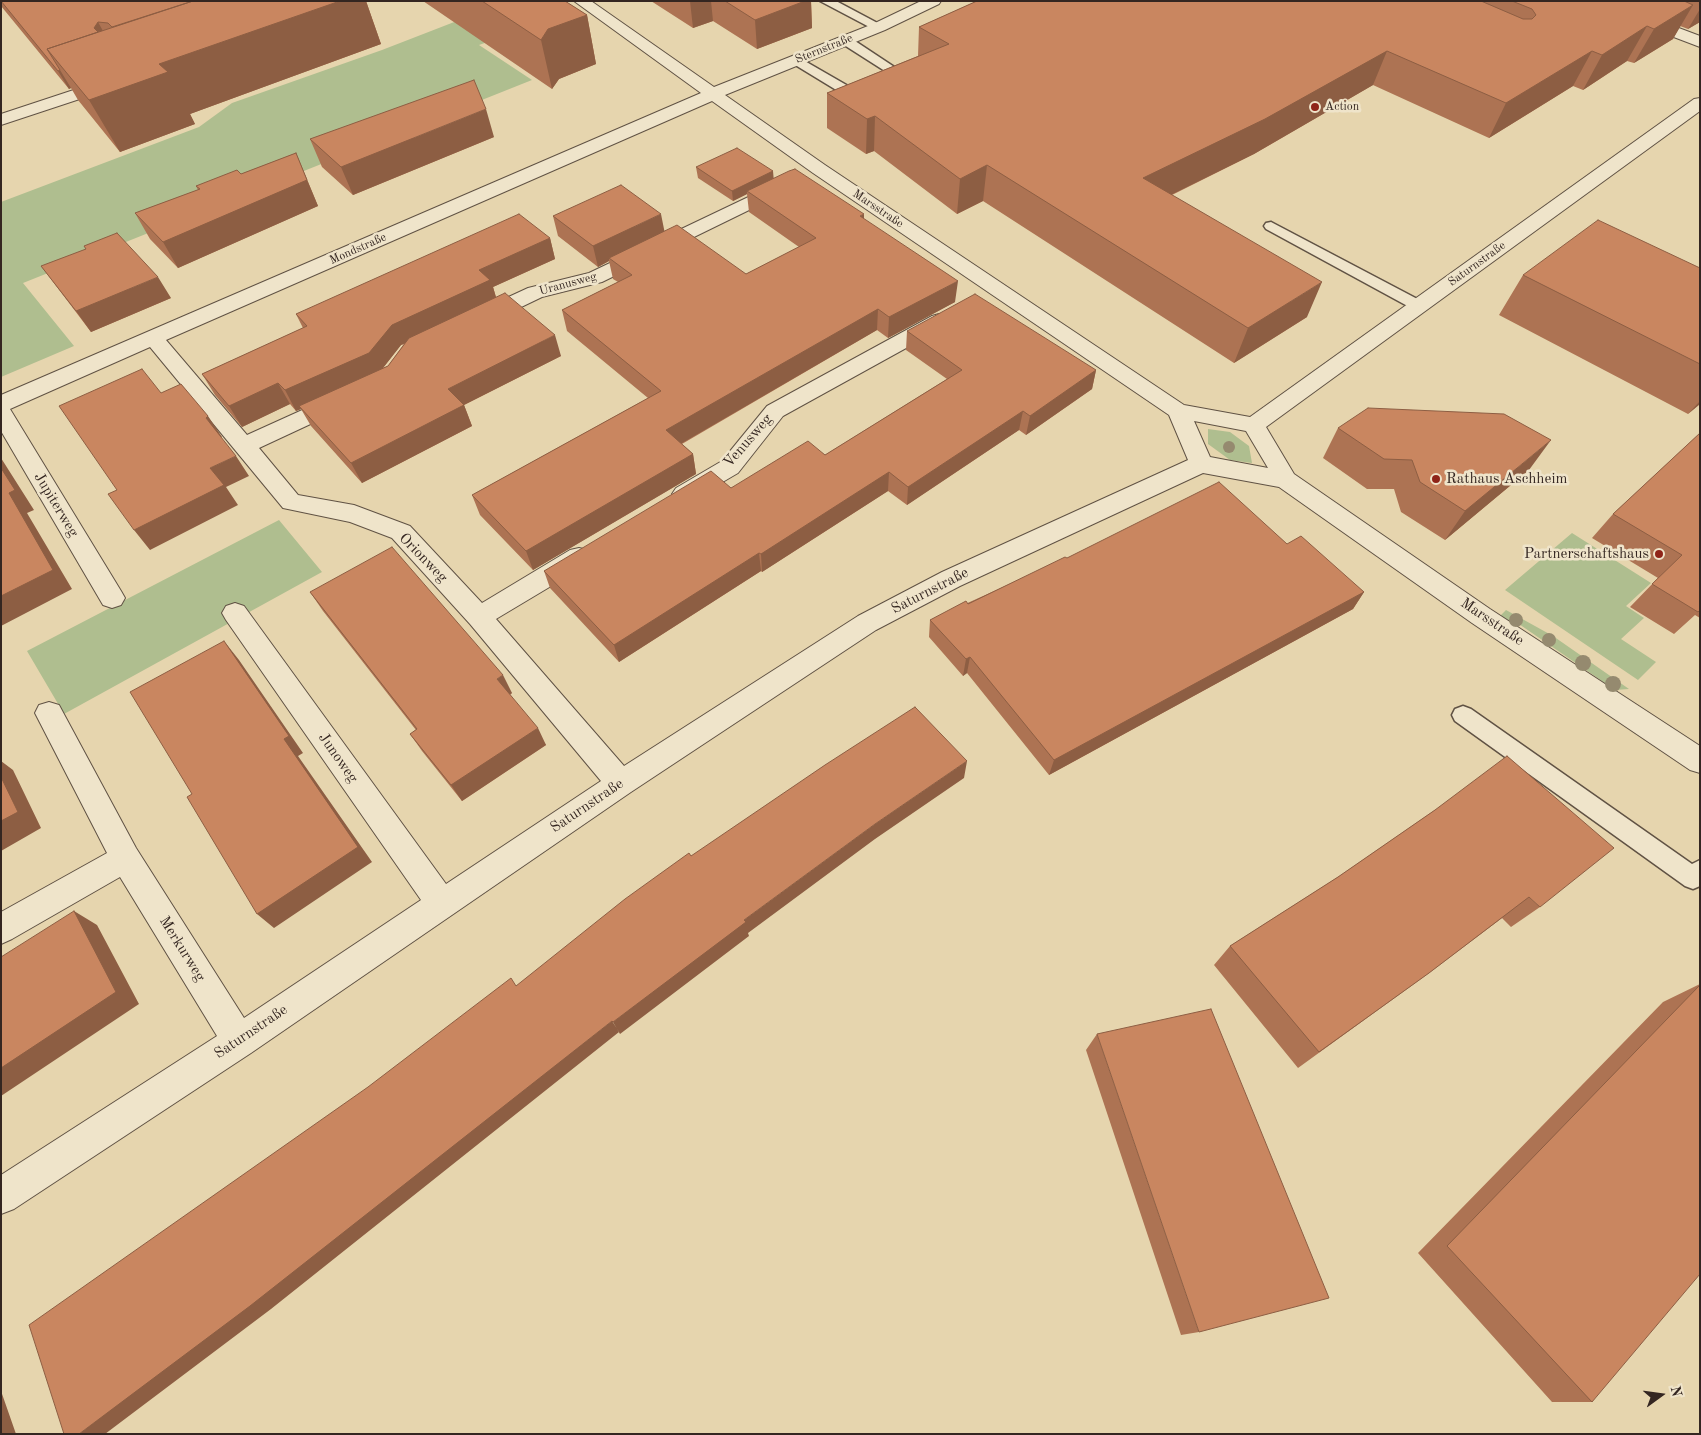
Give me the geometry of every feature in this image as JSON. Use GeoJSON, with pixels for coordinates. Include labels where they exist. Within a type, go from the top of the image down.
{"type":"FeatureCollection","features":[{"type":"Feature","properties":{"kind":"street","name":"Marsstraße"},"geometry":{"type":"LineString","coordinates":[[581,1],[819,169],[1178,411],[1254,425],[1286,480]]}},
{"type":"Feature","properties":{"kind":"street","name":"Sternstraße"},"geometry":{"type":"LineString","coordinates":[[714,94],[879,27],[934,1]]}},
{"type":"Feature","properties":{"kind":"street"},"geometry":{"type":"LineString","coordinates":[[1592,1],[1700,42]]}},
{"type":"Feature","properties":{"kind":"street"},"geometry":{"type":"LineString","coordinates":[[1,120],[123,78]]}},
{"type":"Feature","properties":{"kind":"street","name":"Mondstraße"},"geometry":{"type":"LineString","coordinates":[[1,404],[714,94]]}},
{"type":"Feature","properties":{"kind":"street","name":"Saturnstraße"},"geometry":{"type":"LineString","coordinates":[[1254,425],[1700,103]]}},
{"type":"Feature","properties":{"kind":"street","name":"Uranusweg"},"geometry":{"type":"LineString","coordinates":[[468,324],[535,292],[595,278],[819,169]]}},
{"type":"Feature","properties":{"kind":"street","name":"Venusweg"},"geometry":{"type":"LineString","coordinates":[[663,507],[730,467],[775,411],[997,289]]}},
{"type":"Feature","properties":{"kind":"street","name":"Orionweg"},"geometry":{"type":"LineString","coordinates":[[154,339],[291,502],[354,514],[401,532],[479,617],[621,784]]}},
{"type":"Feature","properties":{"kind":"street"},"geometry":{"type":"LineString","coordinates":[[243,446],[360,392]]}},
{"type":"Feature","properties":{"kind":"street"},"geometry":{"type":"LineString","coordinates":[[1178,411],[1201,464]]}},
{"type":"Feature","properties":{"kind":"street","name":"Jupiterweg"},"geometry":{"type":"LineString","coordinates":[[1,412],[112,598]]}},
{"type":"Feature","properties":{"kind":"street","name":"Marsstraße"},"geometry":{"type":"LineString","coordinates":[[1201,464],[1286,480],[1481,616],[1700,761]]}},
{"type":"Feature","properties":{"kind":"street","name":"Saturnstraße"},"geometry":{"type":"LineString","coordinates":[[1,1196],[238,1040],[441,903],[867,623],[951,579],[1201,464]]}},
{"type":"Feature","properties":{"kind":"street"},"geometry":{"type":"LineString","coordinates":[[479,617],[596,547]]}},
{"type":"Feature","properties":{"kind":"street","name":"Junoweg"},"geometry":{"type":"LineString","coordinates":[[235,613],[441,903]]}},
{"type":"Feature","properties":{"kind":"street","name":"Merkurweg"},"geometry":{"type":"LineString","coordinates":[[49,712],[125,858],[238,1040]]}},
{"type":"Feature","properties":{"kind":"street"},"geometry":{"type":"LineString","coordinates":[[1,929],[125,858]]}},
{"type":"Feature","properties":{"kind":"lane"},"geometry":{"type":"LineString","coordinates":[[826,1],[879,27]]}},
{"type":"Feature","properties":{"kind":"lane"},"geometry":{"type":"LineString","coordinates":[[845,40],[908,80],[892,86]]}},
{"type":"Feature","properties":{"kind":"lane"},"geometry":{"type":"LineString","coordinates":[[796,60],[861,99],[877,93]]}},
{"type":"Feature","properties":{"kind":"lane"},"geometry":{"type":"LineString","coordinates":[[1271,226],[1419,306]]}},
{"type":"Feature","properties":{"kind":"lane"},"geometry":{"type":"LineString","coordinates":[[1463,715],[1696,874]]}},
{"type":"Feature","properties":{"kind":"green space"},"geometry":{"type":"Polygon","coordinates":[[[566,14],[479,45],[532,80],[23,283],[74,346],[1,377],[1,202],[199,127],[232,103],[382,50],[462,19],[566,14]]]}},
{"type":"Feature","properties":{"kind":"green space"},"geometry":{"type":"Polygon","coordinates":[[[1208,429],[1230,432],[1249,446],[1252,463],[1230,460],[1208,444],[1208,429]]]}},
{"type":"Feature","properties":{"kind":"green space"},"geometry":{"type":"Polygon","coordinates":[[[279,520],[322,572],[64,714],[27,651],[279,520]]]}},
{"type":"Feature","properties":{"kind":"green space"},"geometry":{"type":"Polygon","coordinates":[[[1572,533],[1651,583],[1626,606],[1644,618],[1621,639],[1656,662],[1638,680],[1505,590],[1572,533]]]}},
{"type":"Feature","properties":{"kind":"green space"},"geometry":{"type":"Polygon","coordinates":[[[1506,610],[1553,636],[1629,689],[1615,690],[1516,622],[1507,622],[1499,617],[1506,610]]]}},
{"type":"Feature","properties":{"kind":"building"},"geometry":{"type":"Polygon","coordinates":[[[1,1],[193,1],[112,27],[108,23],[98,22],[94,28],[98,32],[47,49],[60,70],[58,71],[1,1]]]}},
{"type":"Feature","properties":{"kind":"building"},"geometry":{"type":"Polygon","coordinates":[[[193,1],[340,1],[159,64],[168,72],[89,100],[47,49],[193,1]]]}},
{"type":"Feature","properties":{"kind":"building"},"geometry":{"type":"Polygon","coordinates":[[[482,1],[565,1],[587,15],[548,29],[541,40],[482,1]]]}},
{"type":"Feature","properties":{"kind":"building"},"geometry":{"type":"Polygon","coordinates":[[[725,1],[805,1],[755,20],[725,1]]]}},
{"type":"Feature","properties":{"kind":"building"},"geometry":{"type":"Polygon","coordinates":[[[977,1],[1481,1],[1523,19],[1532,19],[1536,15],[1532,9],[1512,1],[1684,1],[1693,5],[1654,29],[1647,26],[1602,55],[1592,51],[1506,103],[1387,51],[1265,119],[1143,178],[1322,282],[1248,328],[987,165],[960,179],[875,116],[867,119],[827,93],[949,44],[919,27],[977,1]]]}},
{"type":"Feature","properties":{"kind":"building"},"geometry":{"type":"Polygon","coordinates":[[[474,80],[486,109],[341,167],[310,139],[474,80]]]}},
{"type":"Feature","properties":{"kind":"building"},"geometry":{"type":"Polygon","coordinates":[[[737,148],[773,171],[732,191],[696,167],[737,148]]]}},
{"type":"Feature","properties":{"kind":"building"},"geometry":{"type":"Polygon","coordinates":[[[296,153],[307,180],[163,242],[135,213],[200,189],[196,186],[237,170],[241,174],[296,153]]]}},
{"type":"Feature","properties":{"kind":"building"},"geometry":{"type":"Polygon","coordinates":[[[795,169],[864,214],[860,216],[958,281],[889,317],[878,309],[666,430],[693,454],[526,551],[472,495],[661,391],[562,310],[632,275],[609,258],[677,225],[746,274],[816,238],[747,191],[795,169]]]}},
{"type":"Feature","properties":{"kind":"building"},"geometry":{"type":"Polygon","coordinates":[[[621,185],[661,214],[593,246],[553,216],[621,185]]]}},
{"type":"Feature","properties":{"kind":"building"},"geometry":{"type":"Polygon","coordinates":[[[519,214],[550,238],[479,270],[490,280],[392,325],[369,353],[285,390],[278,383],[229,406],[202,374],[307,326],[296,314],[519,214]]]}},
{"type":"Feature","properties":{"kind":"building"},"geometry":{"type":"Polygon","coordinates":[[[1598,220],[1700,268],[1700,364],[1523,275],[1598,220]]]}},
{"type":"Feature","properties":{"kind":"building"},"geometry":{"type":"Polygon","coordinates":[[[117,233],[158,277],[76,311],[41,266],[86,249],[84,246],[117,233]]]}},
{"type":"Feature","properties":{"kind":"building"},"geometry":{"type":"Polygon","coordinates":[[[505,293],[555,335],[448,389],[464,405],[351,463],[299,406],[388,366],[409,338],[505,293]]]}},
{"type":"Feature","properties":{"kind":"building"},"geometry":{"type":"Polygon","coordinates":[[[975,294],[1096,370],[1030,416],[1023,411],[908,487],[889,472],[614,645],[544,571],[711,471],[731,488],[808,441],[825,455],[962,370],[907,331],[975,294]]]}},
{"type":"Feature","properties":{"kind":"building"},"geometry":{"type":"Polygon","coordinates":[[[142,369],[161,393],[181,384],[208,416],[206,418],[236,456],[210,468],[224,485],[134,530],[108,494],[117,490],[59,406],[142,369]]]}},
{"type":"Feature","properties":{"kind":"building"},"geometry":{"type":"Polygon","coordinates":[[[1368,408],[1504,414],[1551,440],[1465,511],[1420,482],[1412,460],[1384,459],[1338,428],[1368,408]]]}},
{"type":"Feature","properties":{"kind":"building"},"geometry":{"type":"Polygon","coordinates":[[[1700,433],[1700,610],[1698,612],[1652,584],[1682,555],[1613,514],[1700,433]]]}},
{"type":"Feature","properties":{"kind":"building"},"geometry":{"type":"Polygon","coordinates":[[[1,468],[15,490],[9,493],[53,570],[1,596],[1,468]]]}},
{"type":"Feature","properties":{"kind":"building"},"geometry":{"type":"Polygon","coordinates":[[[1219,482],[1287,544],[1301,536],[1364,592],[1054,760],[970,657],[966,659],[930,620],[966,601],[968,604],[1065,557],[1067,558],[1219,482]]]}},
{"type":"Feature","properties":{"kind":"building"},"geometry":{"type":"Polygon","coordinates":[[[392,547],[503,675],[497,679],[538,728],[451,785],[410,734],[417,729],[310,592],[392,547]]]}},
{"type":"Feature","properties":{"kind":"building"},"geometry":{"type":"Polygon","coordinates":[[[224,641],[289,736],[284,739],[358,847],[257,914],[187,797],[192,794],[130,692],[224,641]]]}},
{"type":"Feature","properties":{"kind":"building"},"geometry":{"type":"Polygon","coordinates":[[[915,707],[967,761],[875,824],[744,920],[746,922],[612,1021],[250,1306],[79,1434],[64,1434],[29,1325],[368,1087],[511,978],[516,986],[625,899],[689,853],[691,856],[825,765],[915,707]]]}},
{"type":"Feature","properties":{"kind":"building"},"geometry":{"type":"Polygon","coordinates":[[[1507,756],[1614,848],[1540,907],[1529,897],[1429,973],[1319,1052],[1230,946],[1338,877],[1435,810],[1507,756]]]}},
{"type":"Feature","properties":{"kind":"building"},"geometry":{"type":"Polygon","coordinates":[[[1,777],[18,812],[1,821],[1,777]]]}},
{"type":"Feature","properties":{"kind":"building"},"geometry":{"type":"Polygon","coordinates":[[[74,911],[116,992],[1,1068],[1,957],[74,911]]]}},
{"type":"Feature","properties":{"kind":"building"},"geometry":{"type":"Polygon","coordinates":[[[1700,985],[1700,1274],[1592,1402],[1447,1246],[1700,985]]]}},
{"type":"Feature","properties":{"kind":"building"},"geometry":{"type":"Polygon","coordinates":[[[1211,1009],[1329,1298],[1199,1332],[1097,1034],[1211,1009]]]}},
{"type":"Feature","properties":{"kind":"place","name":"Action"},"geometry":{"type":"Point","coordinates":[1315,107]}},
{"type":"Feature","properties":{"kind":"place","name":"Rathaus Aschheim"},"geometry":{"type":"Point","coordinates":[1436,479]}},
{"type":"Feature","properties":{"kind":"place","name":"Partnerschaftshaus"},"geometry":{"type":"Point","coordinates":[1659,554]}}]}
